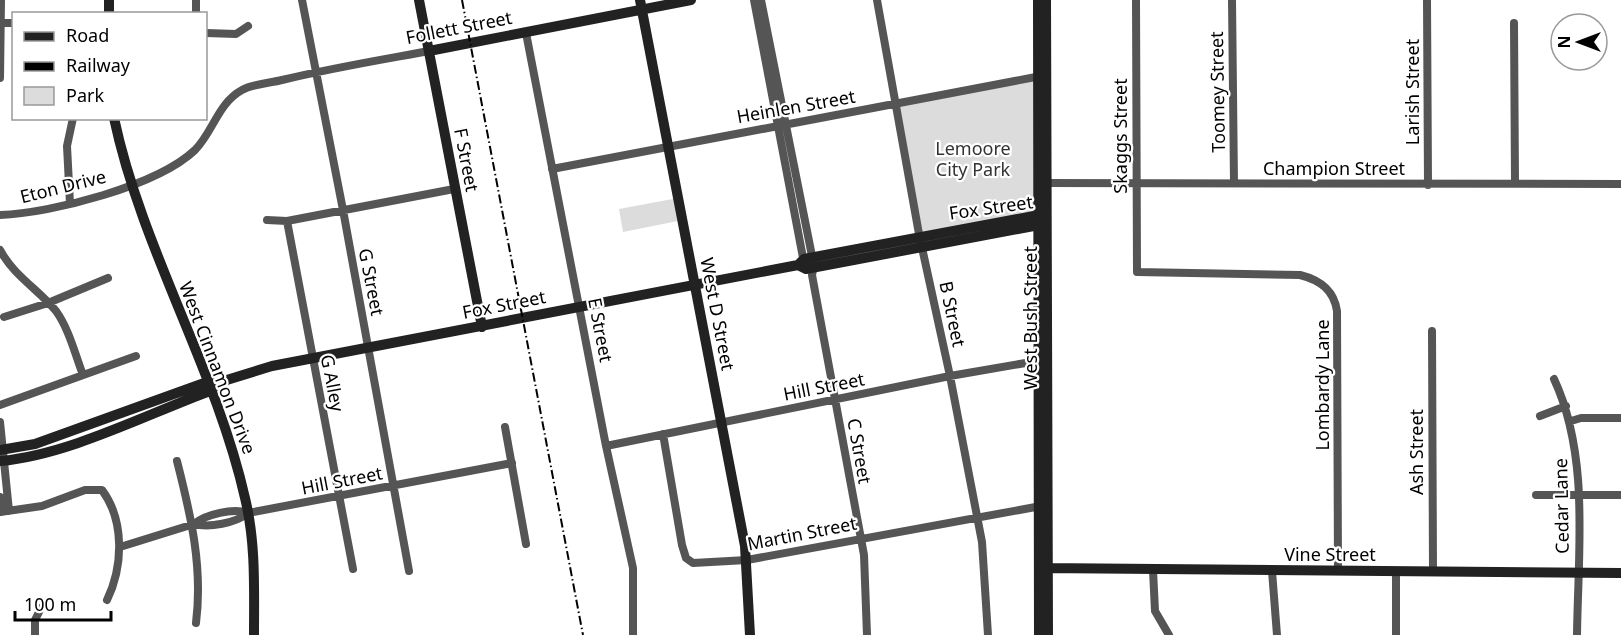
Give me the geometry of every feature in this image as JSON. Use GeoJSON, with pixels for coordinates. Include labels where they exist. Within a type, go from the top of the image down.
{"type":"FeatureCollection","features":[{"type":"Feature","properties":{"kind":"street"},"geometry":{"type":"LineString","coordinates":[[0,78],[1,0]]}},
{"type":"Feature","properties":{"kind":"street","name":"G Street"},"geometry":{"type":"LineString","coordinates":[[302,0],[409,571]]}},
{"type":"Feature","properties":{"kind":"street","name":"F Street"},"geometry":{"type":"LineString","coordinates":[[419,0],[482,327]]}},
{"type":"Feature","properties":{"kind":"street","name":"Follett Street"},"geometry":{"type":"LineString","coordinates":[[270,83],[315,72],[525,33],[641,4],[691,0]]}},
{"type":"Feature","properties":{"kind":"street","name":"C Street"},"geometry":{"type":"LineString","coordinates":[[754,0],[781,124],[866,571],[867,635]]}},
{"type":"Feature","properties":{"kind":"street","name":"C Street"},"geometry":{"type":"LineString","coordinates":[[761,0],[781,124]]}},
{"type":"Feature","properties":{"kind":"street","name":"B Street"},"geometry":{"type":"LineString","coordinates":[[877,0],[921,241],[950,376],[985,562],[988,635]]}},
{"type":"Feature","properties":{"kind":"street","name":"West Bush Street"},"geometry":{"type":"LineString","coordinates":[[1038,0],[1043,183],[1041,219],[1044,568],[1048,635]]}},
{"type":"Feature","properties":{"kind":"street","name":"West Bush Street"},"geometry":{"type":"LineString","coordinates":[[1041,76],[1046,0]]}},
{"type":"Feature","properties":{"kind":"street","name":"Skaggs Street"},"geometry":{"type":"LineString","coordinates":[[1136,0],[1137,272]]}},
{"type":"Feature","properties":{"kind":"street","name":"Toomey Street"},"geometry":{"type":"LineString","coordinates":[[1232,0],[1234,183]]}},
{"type":"Feature","properties":{"kind":"street","name":"Larish Street"},"geometry":{"type":"LineString","coordinates":[[1427,0],[1428,184]]}},
{"type":"Feature","properties":{"kind":"street","name":"West D Street"},"geometry":{"type":"LineString","coordinates":[[641,4],[747,560],[750,635]]}},
{"type":"Feature","properties":{"kind":"street"},"geometry":{"type":"LineString","coordinates":[[1514,23],[1515,183]]}},
{"type":"Feature","properties":{"kind":"street"},"geometry":{"type":"LineString","coordinates":[[207,33],[236,34],[248,26]]}},
{"type":"Feature","properties":{"kind":"street","name":"E Street"},"geometry":{"type":"LineString","coordinates":[[525,33],[581,306],[606,446],[633,568],[633,635]]}},
{"type":"Feature","properties":{"kind":"street","name":"Heinlen Street"},"geometry":{"type":"LineString","coordinates":[[552,169],[1041,76]]}},
{"type":"Feature","properties":{"kind":"street","name":"Eton Drive"},"geometry":{"type":"LineString","coordinates":[[0,215],[37,213],[70,204],[132,184],[180,164],[198,146],[219,111],[234,97],[242,90],[270,83]]}},
{"type":"Feature","properties":{"kind":"street"},"geometry":{"type":"LineString","coordinates":[[70,204],[67,146],[73,120]]}},
{"type":"Feature","properties":{"kind":"street","name":"West Cinnamon Drive"},"geometry":{"type":"LineString","coordinates":[[115,120],[132,184],[157,256],[211,385],[233,456],[248,513],[254,570],[254,635]]}},
{"type":"Feature","properties":{"kind":"street","name":"Champion Street"},"geometry":{"type":"LineString","coordinates":[[1043,183],[1621,184]]}},
{"type":"Feature","properties":{"kind":"street"},"geometry":{"type":"LineString","coordinates":[[267,220],[287,221],[454,189]]}},
{"type":"Feature","properties":{"kind":"street","name":"Fox Street"},"geometry":{"type":"LineString","coordinates":[[1,455],[272,366],[1041,219]]}},
{"type":"Feature","properties":{"kind":"street","name":"G Alley"},"geometry":{"type":"LineString","coordinates":[[287,221],[353,569]]}},
{"type":"Feature","properties":{"kind":"street"},"geometry":{"type":"LineString","coordinates":[[0,250],[14,271],[48,303],[68,335],[83,375]]}},
{"type":"Feature","properties":{"kind":"street","name":"Lombardy Lane"},"geometry":{"type":"LineString","coordinates":[[1137,272],[1300,275],[1322,283],[1330,292],[1337,311],[1338,571]]}},
{"type":"Feature","properties":{"kind":"street"},"geometry":{"type":"LineString","coordinates":[[4,317],[48,303],[108,278]]}},
{"type":"Feature","properties":{"kind":"street","name":"Ash Street"},"geometry":{"type":"LineString","coordinates":[[1432,331],[1433,572]]}},
{"type":"Feature","properties":{"kind":"street"},"geometry":{"type":"LineString","coordinates":[[0,405],[136,356]]}},
{"type":"Feature","properties":{"kind":"street","name":"Hill Street"},"geometry":{"type":"LineString","coordinates":[[606,446],[950,376],[1043,360]]}},
{"type":"Feature","properties":{"kind":"street","name":"Cedar Lane"},"geometry":{"type":"LineString","coordinates":[[1554,379],[1571,421],[1577,460],[1577,635]]}},
{"type":"Feature","properties":{"kind":"street"},"geometry":{"type":"LineString","coordinates":[[1540,416],[1566,406]]}},
{"type":"Feature","properties":{"kind":"street"},"geometry":{"type":"LineString","coordinates":[[1571,421],[1581,418],[1620,418]]}},
{"type":"Feature","properties":{"kind":"street"},"geometry":{"type":"LineString","coordinates":[[0,422],[3,512]]}},
{"type":"Feature","properties":{"kind":"street"},"geometry":{"type":"LineString","coordinates":[[505,427],[526,544]]}},
{"type":"Feature","properties":{"kind":"street","name":"Martin Street"},"geometry":{"type":"LineString","coordinates":[[663,434],[686,558],[693,563],[747,560],[1044,505]]}},
{"type":"Feature","properties":{"kind":"street"},"geometry":{"type":"LineString","coordinates":[[177,461],[194,524],[199,577],[196,624]]}},
{"type":"Feature","properties":{"kind":"street","name":"Hill Street"},"geometry":{"type":"LineString","coordinates":[[120,546],[194,524],[201,518],[240,510],[248,513],[339,497],[512,463]]}},
{"type":"Feature","properties":{"kind":"street"},"geometry":{"type":"LineString","coordinates":[[3,512],[42,506],[98,489],[104,493],[112,511],[120,546],[115,581],[107,600]]}},
{"type":"Feature","properties":{"kind":"street"},"geometry":{"type":"LineString","coordinates":[[1536,495],[1621,495]]}},
{"type":"Feature","properties":{"kind":"street"},"geometry":{"type":"LineString","coordinates":[[0,497],[3,512]]}},
{"type":"Feature","properties":{"kind":"street","name":"West Bush Street"},"geometry":{"type":"LineString","coordinates":[[1039,635],[1044,568]]}},
{"type":"Feature","properties":{"kind":"street","name":"Vine Street"},"geometry":{"type":"LineString","coordinates":[[1044,568],[1621,573]]}},
{"type":"Feature","properties":{"kind":"street"},"geometry":{"type":"LineString","coordinates":[[1153,570],[1155,611],[1169,635]]}},
{"type":"Feature","properties":{"kind":"street"},"geometry":{"type":"LineString","coordinates":[[1272,571],[1277,635]]}},
{"type":"Feature","properties":{"kind":"street"},"geometry":{"type":"LineString","coordinates":[[1396,572],[1396,635]]}},
{"type":"Feature","properties":{"kind":"street"},"geometry":{"type":"LineString","coordinates":[[35,635],[35,620],[41,608]]}},
{"type":"Feature","properties":{"kind":"green space","name":"Lemoore City Park"},"geometry":{"type":"Polygon","coordinates":[[[1037,77],[1039,215],[920,236],[895,104],[1037,77]]]}},
{"type":"Feature","properties":{"kind":"green space"},"geometry":{"type":"Polygon","coordinates":[[[678,198],[683,220],[623,232],[619,209],[678,198]]]}},
{"type":"Feature","properties":{"kind":"railway"},"geometry":{"type":"LineString","coordinates":[[462,0],[583,635]]}}]}
